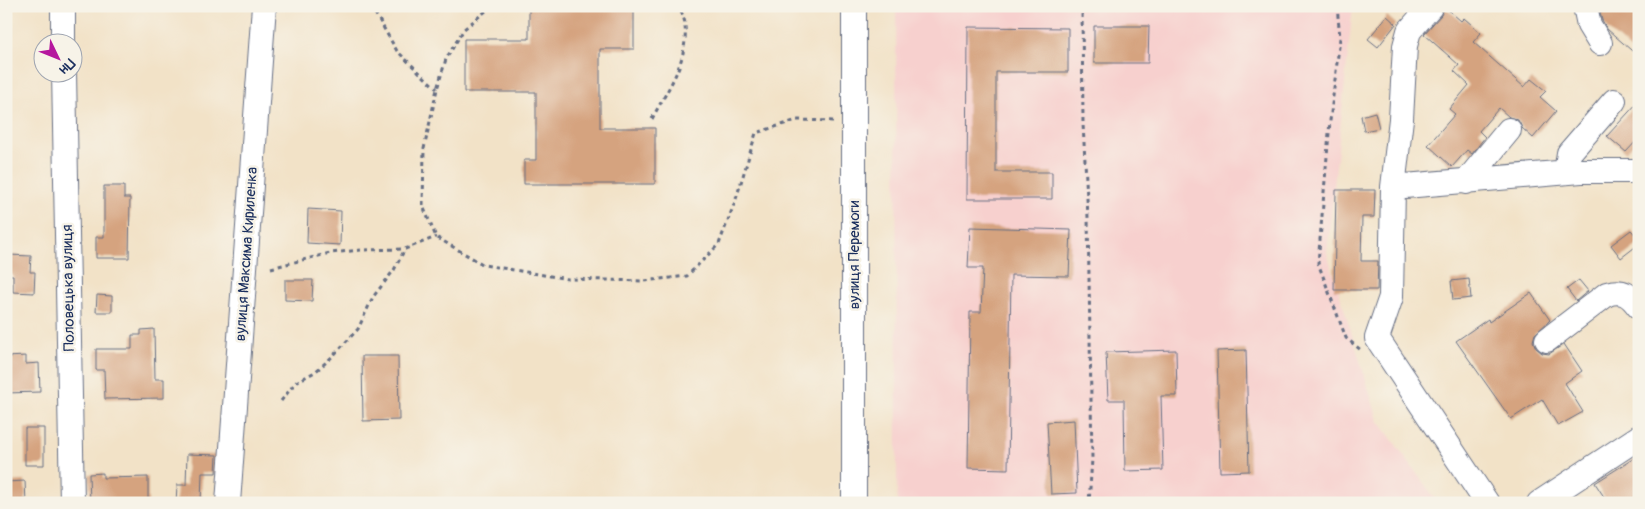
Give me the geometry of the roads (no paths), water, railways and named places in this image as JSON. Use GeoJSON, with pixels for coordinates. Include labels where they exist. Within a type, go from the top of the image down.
{"type":"FeatureCollection","features":[{"type":"Feature","properties":{"kind":"street"},"geometry":{"type":"LineString","coordinates":[[63,6],[64,32]]}},
{"type":"Feature","properties":{"kind":"street","name":"вулиця Максима Кириленка"},"geometry":{"type":"LineString","coordinates":[[228,503],[264,6]]}},
{"type":"Feature","properties":{"kind":"street","name":"вулиця Перемоги"},"geometry":{"type":"LineString","coordinates":[[854,6],[854,503]]}},
{"type":"Feature","properties":{"kind":"street"},"geometry":{"type":"LineString","coordinates":[[1431,6],[1409,31],[1405,46],[1401,119],[1393,187],[1391,297],[1377,338],[1487,503]]}},
{"type":"Feature","properties":{"kind":"street"},"geometry":{"type":"LineString","coordinates":[[1585,6],[1589,25],[1600,43]]}},
{"type":"Feature","properties":{"kind":"street","name":"Половецька вулиця"},"geometry":{"type":"LineString","coordinates":[[64,82],[72,503]]}},
{"type":"Feature","properties":{"kind":"street"},"geometry":{"type":"LineString","coordinates":[[1566,172],[1568,153],[1614,100]]}},
{"type":"Feature","properties":{"kind":"street"},"geometry":{"type":"LineString","coordinates":[[1466,182],[1509,130]]}},
{"type":"Feature","properties":{"kind":"street"},"geometry":{"type":"LineString","coordinates":[[1393,187],[1566,172],[1639,171]]}},
{"type":"Feature","properties":{"kind":"street"},"geometry":{"type":"LineString","coordinates":[[1547,340],[1607,294],[1615,292],[1624,293],[1639,307]]}},
{"type":"Feature","properties":{"kind":"street"},"geometry":{"type":"LineString","coordinates":[[1538,503],[1639,437]]}}]}
